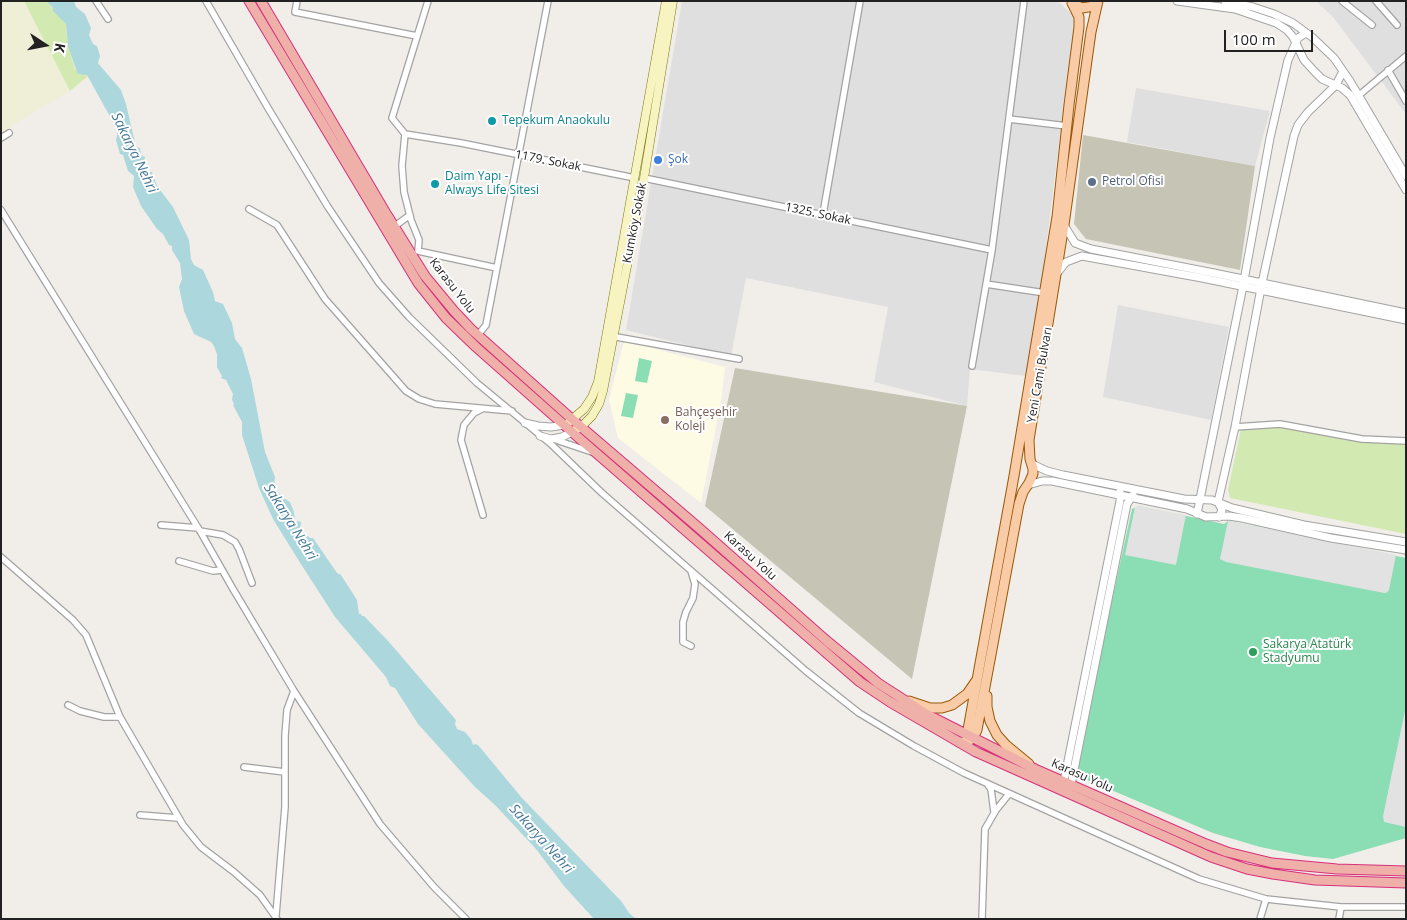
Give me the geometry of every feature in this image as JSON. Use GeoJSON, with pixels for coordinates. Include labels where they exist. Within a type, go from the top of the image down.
{"type":"FeatureCollection","features":[{"type":"Feature","properties":{"kind":"highway"},"geometry":{"type":"LineString","coordinates":[[249,1],[418,283],[446,318],[564,425],[860,682],[890,702],[967,739]]}},
{"type":"Feature","properties":{"kind":"highway","name":"Karasu Yolu"},"geometry":{"type":"LineString","coordinates":[[261,1],[394,226],[417,255],[425,276],[454,311],[573,420],[870,677],[900,698],[967,739],[1206,844],[1250,859],[1272,864],[1406,871]]}},
{"type":"Feature","properties":{"kind":"highway","name":"Karasu Yolu"},"geometry":{"type":"LineString","coordinates":[[967,739],[976,752],[1211,858],[1247,869],[1315,880],[1406,883]]}},
{"type":"Feature","properties":{"kind":"main road","name":"Kumköy Sokak"},"geometry":{"type":"LineString","coordinates":[[572,432],[582,426],[592,416],[601,398],[635,178],[666,1]]}},
{"type":"Feature","properties":{"kind":"main road","name":"Kumköy Sokak"},"geometry":{"type":"LineString","coordinates":[[564,425],[573,420],[584,409],[595,392],[610,336],[644,178],[673,1]]}},
{"type":"Feature","properties":{"kind":"main road"},"geometry":{"type":"LineString","coordinates":[[1071,2],[1076,7],[1088,8],[1094,6],[1098,1]]}},
{"type":"Feature","properties":{"kind":"main road","name":"Yeni Cami Bulvarı"},"geometry":{"type":"LineString","coordinates":[[967,739],[977,730],[1019,504],[1033,474],[1029,440],[1057,275],[1091,32],[1098,1]]}},
{"type":"Feature","properties":{"kind":"main road","name":"Yeni Cami Bulvarı"},"geometry":{"type":"LineString","coordinates":[[967,739],[1058,217],[1079,27],[1079,17],[1071,2]]}},
{"type":"Feature","properties":{"kind":"main road"},"geometry":{"type":"LineString","coordinates":[[1028,486],[1020,484],[1014,472],[1017,464],[1024,460],[1032,464]]}},
{"type":"Feature","properties":{"kind":"main road"},"geometry":{"type":"LineString","coordinates":[[988,672],[987,706],[990,721],[997,735],[1006,745],[1035,769]]}},
{"type":"Feature","properties":{"kind":"main road"},"geometry":{"type":"LineString","coordinates":[[900,698],[930,708],[947,706],[960,700],[967,694],[979,676]]}},
{"type":"Feature","properties":{"kind":"street"},"geometry":{"type":"LineString","coordinates":[[96,1],[108,19]]}},
{"type":"Feature","properties":{"kind":"street"},"geometry":{"type":"LineString","coordinates":[[206,1],[328,206],[379,283],[409,317],[477,383],[512,411],[602,493],[806,670],[859,713],[914,746],[987,784],[1199,879],[1266,899],[1341,907],[1406,907]]}},
{"type":"Feature","properties":{"kind":"street"},"geometry":{"type":"LineString","coordinates":[[297,1],[295,12],[417,36]]}},
{"type":"Feature","properties":{"kind":"street"},"geometry":{"type":"LineString","coordinates":[[428,1],[392,118],[405,134],[402,166],[404,192],[419,240],[417,255],[428,253],[497,268]]}},
{"type":"Feature","properties":{"kind":"street"},"geometry":{"type":"LineString","coordinates":[[478,335],[486,325],[548,1]]}},
{"type":"Feature","properties":{"kind":"street"},"geometry":{"type":"LineString","coordinates":[[823,214],[860,1]]}},
{"type":"Feature","properties":{"kind":"street"},"geometry":{"type":"LineString","coordinates":[[972,366],[992,250],[1024,1]]}},
{"type":"Feature","properties":{"kind":"street"},"geometry":{"type":"LineString","coordinates":[[1177,1],[1234,9],[1276,23],[1287,30],[1304,60],[1314,71],[1322,79],[1342,88],[1350,95],[1406,190]]}},
{"type":"Feature","properties":{"kind":"street"},"geometry":{"type":"LineString","coordinates":[[1225,1],[1235,2],[1274,14],[1293,23],[1334,58],[1404,171]]}},
{"type":"Feature","properties":{"kind":"street"},"geometry":{"type":"LineString","coordinates":[[1342,1],[1372,25]]}},
{"type":"Feature","properties":{"kind":"street"},"geometry":{"type":"LineString","coordinates":[[1376,1],[1397,25]]}},
{"type":"Feature","properties":{"kind":"street"},"geometry":{"type":"LineString","coordinates":[[1197,514],[1244,283],[1270,138],[1288,60],[1298,38],[1306,33]]}},
{"type":"Feature","properties":{"kind":"street"},"geometry":{"type":"LineString","coordinates":[[1358,96],[1406,56]]}},
{"type":"Feature","properties":{"kind":"street"},"geometry":{"type":"LineString","coordinates":[[1388,70],[1406,101]]}},
{"type":"Feature","properties":{"kind":"street"},"geometry":{"type":"LineString","coordinates":[[1218,517],[1222,510],[1218,502],[1236,428],[1262,286],[1298,125],[1308,112],[1336,85],[1343,71]]}},
{"type":"Feature","properties":{"kind":"street"},"geometry":{"type":"LineString","coordinates":[[1009,119],[1067,126]]}},
{"type":"Feature","properties":{"kind":"street"},"geometry":{"type":"LineString","coordinates":[[1,138],[9,133]]}},
{"type":"Feature","properties":{"kind":"street","name":"1179. Sokak"},"geometry":{"type":"LineString","coordinates":[[405,134],[461,143],[635,178]]}},
{"type":"Feature","properties":{"kind":"street","name":"1325. Sokak"},"geometry":{"type":"LineString","coordinates":[[644,178],[992,250]]}},
{"type":"Feature","properties":{"kind":"street"},"geometry":{"type":"LineString","coordinates":[[249,209],[277,225],[325,299],[406,391],[418,399],[434,404],[512,411]]}},
{"type":"Feature","properties":{"kind":"street"},"geometry":{"type":"LineString","coordinates":[[1,210],[199,529],[294,691],[380,824],[434,887],[466,919]]}},
{"type":"Feature","properties":{"kind":"street"},"geometry":{"type":"LineString","coordinates":[[394,226],[410,215]]}},
{"type":"Feature","properties":{"kind":"street"},"geometry":{"type":"LineString","coordinates":[[1064,225],[1071,239],[1081,247],[1244,283]]}},
{"type":"Feature","properties":{"kind":"street"},"geometry":{"type":"LineString","coordinates":[[1057,275],[1066,262],[1082,256],[1262,286],[1406,313]]}},
{"type":"Feature","properties":{"kind":"street"},"geometry":{"type":"LineString","coordinates":[[986,284],[1045,293]]}},
{"type":"Feature","properties":{"kind":"street"},"geometry":{"type":"LineString","coordinates":[[1262,286],[1406,320]]}},
{"type":"Feature","properties":{"kind":"street"},"geometry":{"type":"LineString","coordinates":[[610,336],[739,359]]}},
{"type":"Feature","properties":{"kind":"street"},"geometry":{"type":"LineString","coordinates":[[483,515],[461,440],[464,425],[474,413],[484,408]]}},
{"type":"Feature","properties":{"kind":"street"},"geometry":{"type":"LineString","coordinates":[[525,423],[551,427],[564,425]]}},
{"type":"Feature","properties":{"kind":"street"},"geometry":{"type":"LineString","coordinates":[[1236,428],[1280,424],[1362,439],[1406,441]]}},
{"type":"Feature","properties":{"kind":"street"},"geometry":{"type":"LineString","coordinates":[[551,438],[562,438],[572,432]]}},
{"type":"Feature","properties":{"kind":"street"},"geometry":{"type":"LineString","coordinates":[[540,436],[586,449],[600,456]]}},
{"type":"Feature","properties":{"kind":"street"},"geometry":{"type":"LineString","coordinates":[[1032,464],[1048,472],[1184,499],[1218,502],[1232,508],[1304,525],[1406,542]]}},
{"type":"Feature","properties":{"kind":"street"},"geometry":{"type":"LineString","coordinates":[[1028,486],[1042,481],[1052,481],[1187,509],[1206,517],[1229,516],[1242,518],[1331,538],[1406,550]]}},
{"type":"Feature","properties":{"kind":"street"},"geometry":{"type":"LineString","coordinates":[[1068,783],[1120,501],[1120,487]]}},
{"type":"Feature","properties":{"kind":"street"},"geometry":{"type":"LineString","coordinates":[[1068,783],[1127,504],[1132,498],[1134,489]]}},
{"type":"Feature","properties":{"kind":"street"},"geometry":{"type":"LineString","coordinates":[[161,525],[199,529],[223,535],[235,542],[240,549],[252,583]]}},
{"type":"Feature","properties":{"kind":"street"},"geometry":{"type":"LineString","coordinates":[[1,557],[74,620],[86,635],[120,717],[182,825],[201,847],[260,895],[277,917]]}},
{"type":"Feature","properties":{"kind":"street"},"geometry":{"type":"LineString","coordinates":[[179,561],[213,571],[222,570]]}},
{"type":"Feature","properties":{"kind":"street"},"geometry":{"type":"LineString","coordinates":[[690,569],[695,584],[693,598],[683,622],[683,642],[691,646]]}},
{"type":"Feature","properties":{"kind":"street"},"geometry":{"type":"LineString","coordinates":[[277,917],[285,806],[284,772],[287,710],[294,691]]}},
{"type":"Feature","properties":{"kind":"street"},"geometry":{"type":"LineString","coordinates":[[68,705],[80,711],[96,715],[120,717]]}},
{"type":"Feature","properties":{"kind":"street"},"geometry":{"type":"LineString","coordinates":[[244,767],[284,772]]}},
{"type":"Feature","properties":{"kind":"street"},"geometry":{"type":"LineString","coordinates":[[987,784],[991,789],[994,812]]}},
{"type":"Feature","properties":{"kind":"street"},"geometry":{"type":"LineString","coordinates":[[982,919],[985,829],[994,812],[1009,794]]}},
{"type":"Feature","properties":{"kind":"street"},"geometry":{"type":"LineString","coordinates":[[140,815],[178,818]]}},
{"type":"Feature","properties":{"kind":"street"},"geometry":{"type":"LineString","coordinates":[[1390,871],[1406,866]]}},
{"type":"Feature","properties":{"kind":"street"},"geometry":{"type":"LineString","coordinates":[[1260,919],[1266,899]]}},
{"type":"Feature","properties":{"kind":"street"},"geometry":{"type":"LineString","coordinates":[[1339,919],[1341,907]]}},
{"type":"Feature","properties":{"kind":"shaded area"},"geometry":{"type":"Polygon","coordinates":[[[682,1],[1054,1],[1060,3],[1074,16],[1042,280],[1026,376],[970,369],[967,406],[874,382],[888,307],[746,278],[731,356],[626,330],[682,1]]]}},
{"type":"Feature","properties":{"kind":"shaded area"},"geometry":{"type":"Polygon","coordinates":[[[1316,1],[1406,1],[1406,114],[1333,17],[1316,1]]]}},
{"type":"Feature","properties":{"kind":"shaded area"},"geometry":{"type":"Polygon","coordinates":[[[1136,88],[1270,111],[1255,166],[1127,142],[1136,88]]]}},
{"type":"Feature","properties":{"kind":"shaded area"},"geometry":{"type":"Polygon","coordinates":[[[1083,135],[1255,166],[1240,270],[1086,239],[1074,224],[1083,135]]]}},
{"type":"Feature","properties":{"kind":"shaded area"},"geometry":{"type":"Polygon","coordinates":[[[1118,305],[1229,327],[1211,420],[1103,397],[1118,305]]]}},
{"type":"Feature","properties":{"kind":"shaded area","name":"Bahçeşehir Koleji"},"geometry":{"type":"Polygon","coordinates":[[[624,341],[725,367],[721,401],[701,503],[618,438],[609,400],[624,341]]]}},
{"type":"Feature","properties":{"kind":"shaded area"},"geometry":{"type":"Polygon","coordinates":[[[735,368],[967,406],[912,679],[705,506],[735,368]]]}},
{"type":"Feature","properties":{"kind":"shaded area"},"geometry":{"type":"Polygon","coordinates":[[[1139,506],[1186,515],[1176,565],[1125,555],[1135,507],[1139,506]]]}},
{"type":"Feature","properties":{"kind":"shaded area"},"geometry":{"type":"Polygon","coordinates":[[[1228,521],[1396,555],[1389,590],[1384,593],[1226,562],[1220,559],[1228,521]]]}},
{"type":"Feature","properties":{"kind":"shaded area"},"geometry":{"type":"Polygon","coordinates":[[[1406,706],[1406,827],[1384,822],[1383,816],[1406,706]]]}},
{"type":"Feature","properties":{"kind":"green space"},"geometry":{"type":"Polygon","coordinates":[[[1,1],[24,1],[70,91],[1,132],[1,1]]]}},
{"type":"Feature","properties":{"kind":"green space"},"geometry":{"type":"Polygon","coordinates":[[[24,1],[46,1],[66,24],[67,39],[75,69],[88,76],[70,91],[24,1]]]}},
{"type":"Feature","properties":{"kind":"green space"},"geometry":{"type":"Polygon","coordinates":[[[639,358],[652,361],[647,383],[635,381],[639,358]]]}},
{"type":"Feature","properties":{"kind":"green space"},"geometry":{"type":"Polygon","coordinates":[[[626,393],[638,395],[633,418],[621,416],[626,393]]]}},
{"type":"Feature","properties":{"kind":"green space"},"geometry":{"type":"Polygon","coordinates":[[[1270,425],[1406,442],[1406,534],[1230,498],[1228,490],[1241,429],[1270,425]]]}},
{"type":"Feature","properties":{"kind":"green space","name":"Sakarya Atatürk Stadyumu"},"geometry":{"type":"Polygon","coordinates":[[[1139,506],[1224,524],[1228,521],[1406,558],[1406,838],[1333,859],[1305,856],[1260,847],[1213,833],[1078,776],[1080,746],[1132,509],[1139,506]]]}},
{"type":"Feature","properties":{"kind":"water","name":"Sakarya Nehri"},"geometry":{"type":"Polygon","coordinates":[[[46,1],[74,1],[76,7],[85,14],[91,28],[89,35],[93,44],[97,46],[100,56],[98,63],[121,90],[136,147],[140,148],[141,155],[145,157],[144,168],[146,172],[152,172],[157,186],[173,207],[189,240],[191,259],[194,265],[203,270],[215,301],[223,304],[232,323],[235,339],[242,348],[251,379],[265,452],[275,477],[274,486],[282,497],[290,502],[294,512],[295,523],[301,522],[300,529],[310,538],[313,538],[337,573],[341,575],[357,600],[359,614],[364,616],[389,642],[456,720],[457,729],[465,732],[473,745],[478,745],[522,798],[636,919],[594,919],[564,886],[536,849],[496,806],[475,787],[418,724],[395,688],[390,686],[386,677],[335,617],[299,561],[273,519],[259,488],[242,435],[242,422],[233,405],[233,394],[226,380],[221,378],[222,376],[217,367],[217,354],[214,346],[211,342],[194,334],[184,311],[179,287],[182,279],[180,263],[172,250],[172,246],[169,245],[163,234],[157,229],[141,206],[133,187],[134,176],[128,171],[123,155],[120,154],[116,140],[118,131],[87,75],[78,74],[68,46],[66,24],[46,1]]]}},
{"type":"Feature","properties":{"kind":"place","name":"Tepekum Anaokulu"},"geometry":{"type":"Point","coordinates":[492,121]}},
{"type":"Feature","properties":{"kind":"place","name":"Şok"},"geometry":{"type":"Point","coordinates":[658,160]}},
{"type":"Feature","properties":{"kind":"place","name":"Petrol Ofisi"},"geometry":{"type":"Point","coordinates":[1092,182]}},
{"type":"Feature","properties":{"kind":"place","name":"Daim Yapı - Always Life Sitesi"},"geometry":{"type":"Point","coordinates":[435,184]}},
{"type":"Feature","properties":{"kind":"place","name":"Bahçeşehir Koleji"},"geometry":{"type":"Point","coordinates":[665,420]}},
{"type":"Feature","properties":{"kind":"place","name":"Sakarya Atatürk Stadyumu"},"geometry":{"type":"Point","coordinates":[1253,652]}}]}
